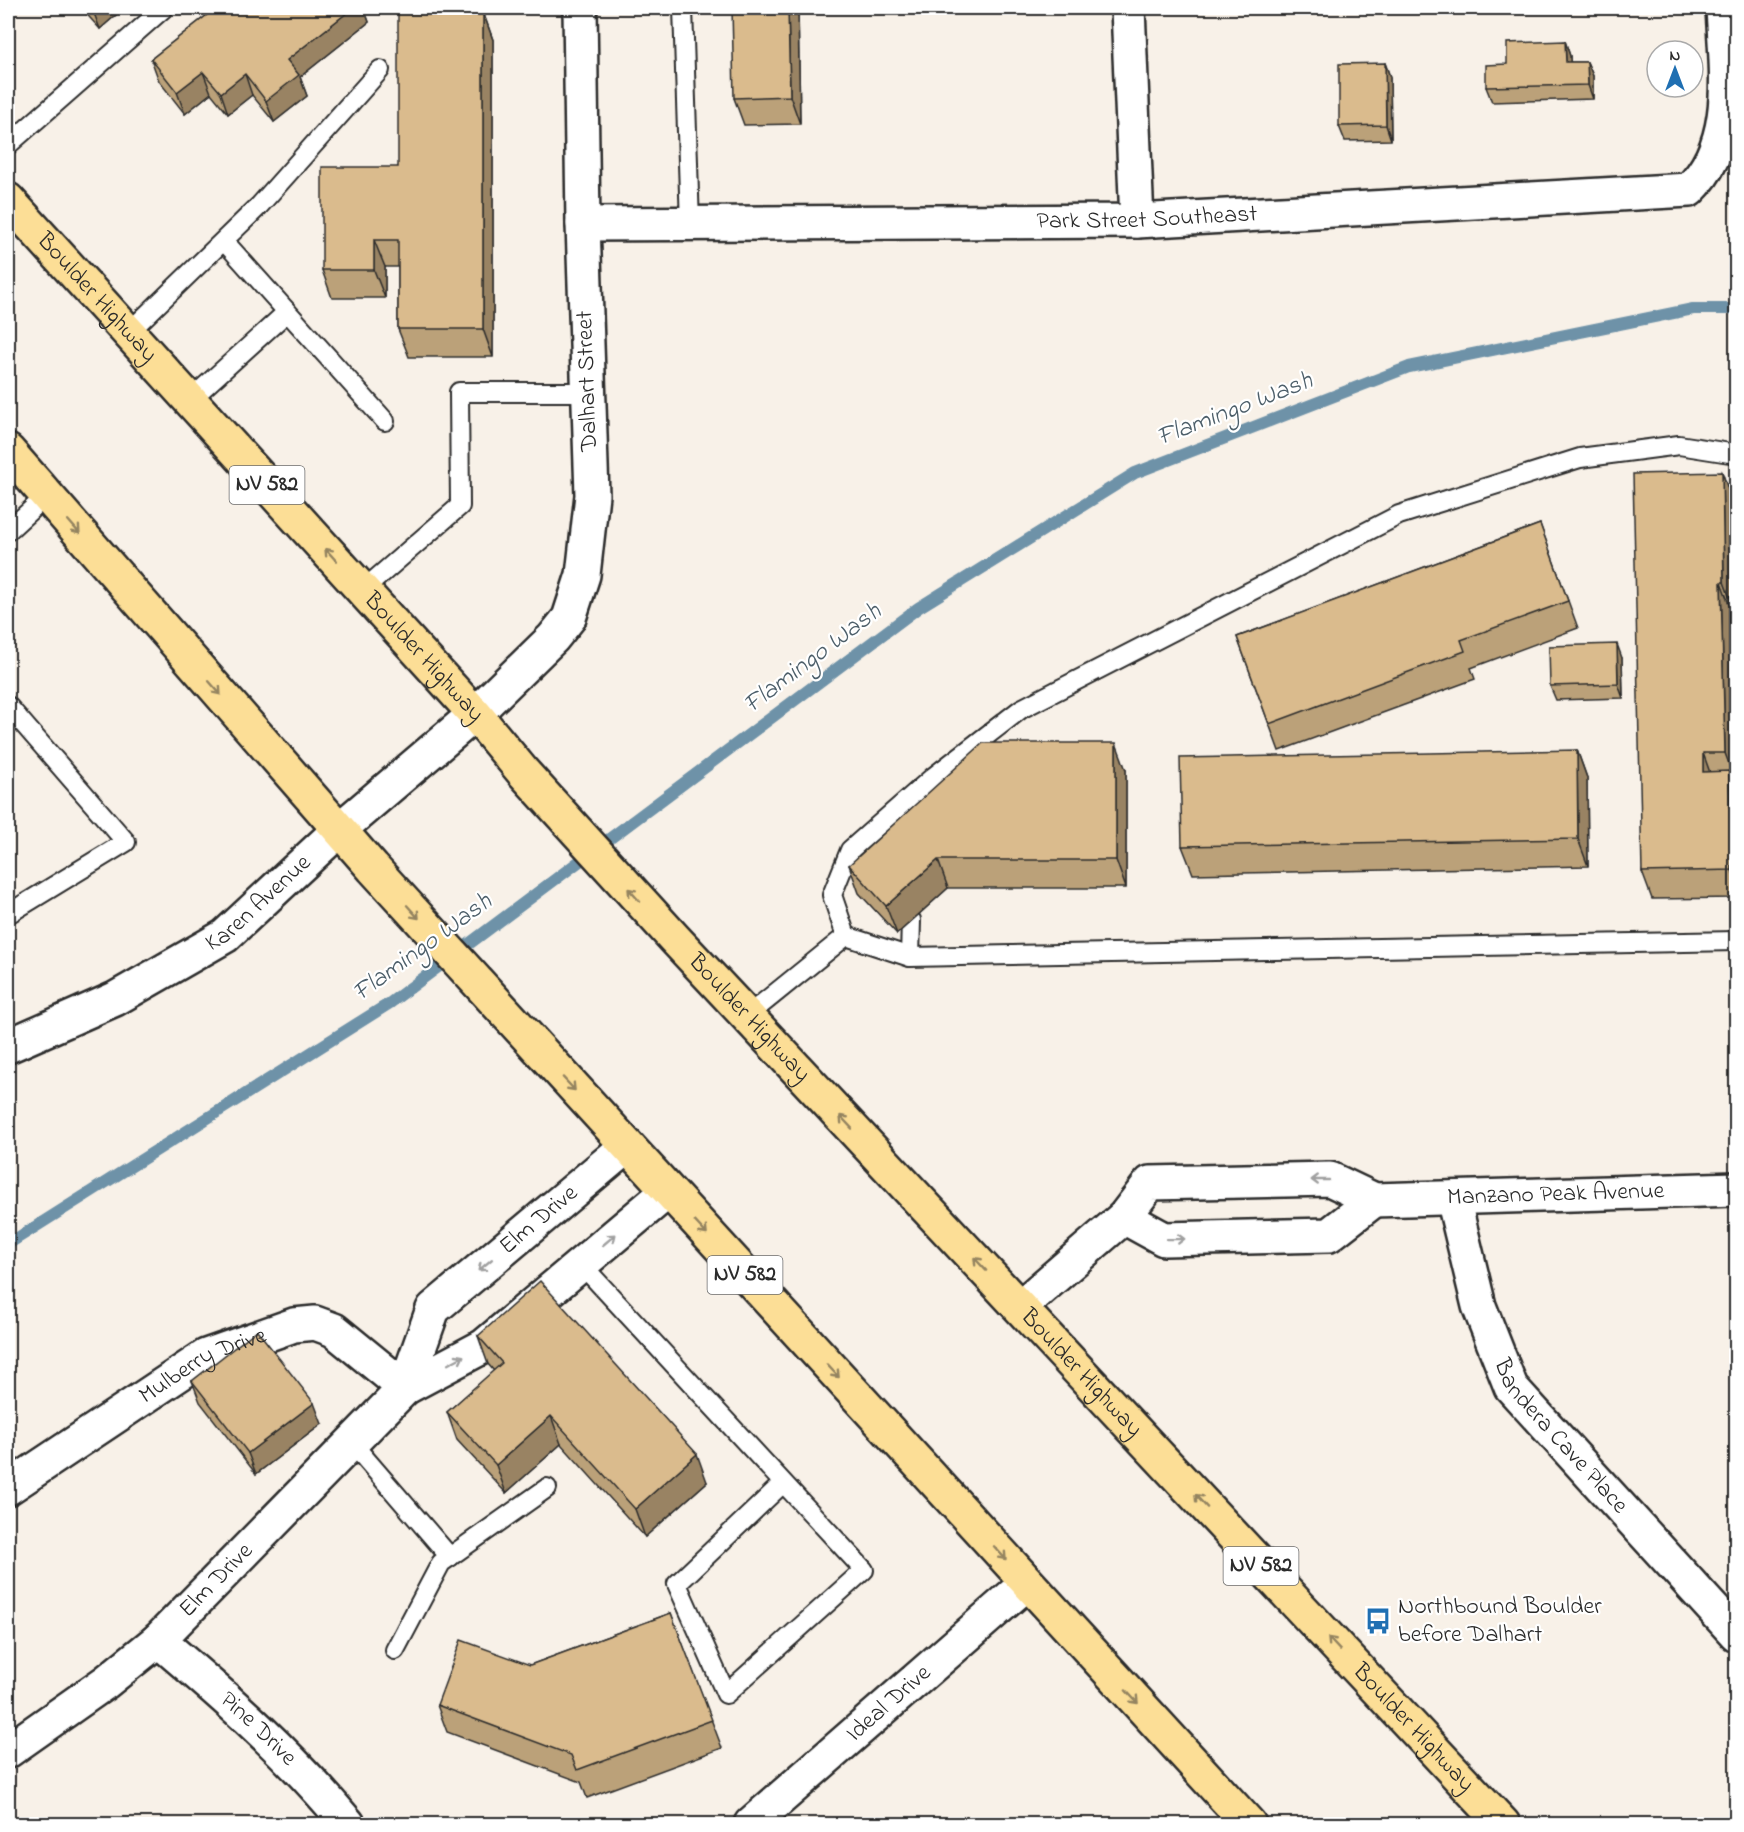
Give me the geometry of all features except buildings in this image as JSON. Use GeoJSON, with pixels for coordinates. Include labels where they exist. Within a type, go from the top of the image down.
{"type":"FeatureCollection","features":[{"type":"Feature","properties":{"kind":"main road","name":"Boulder Highway"},"geometry":{"type":"LineString","coordinates":[[8,200],[475,714],[523,772],[674,938],[1503,1824]]}},
{"type":"Feature","properties":{"kind":"main road","name":"NV 582"},"geometry":{"type":"LineString","coordinates":[[8,452],[373,868],[1249,1824]]}},
{"type":"Feature","properties":{"kind":"street","name":"Dalhart Street"},"geometry":{"type":"LineString","coordinates":[[475,714],[553,638],[569,618],[583,575],[591,495],[583,224],[580,8]]}},
{"type":"Feature","properties":{"kind":"street"},"geometry":{"type":"LineString","coordinates":[[1128,8],[1137,221]]}},
{"type":"Feature","properties":{"kind":"street","name":"Park Street Southeast"},"geometry":{"type":"LineString","coordinates":[[583,224],[1137,221],[1689,190],[1704,176],[1715,153],[1727,101],[1723,8]]}},
{"type":"Feature","properties":{"kind":"street","name":"Karen Avenue"},"geometry":{"type":"LineString","coordinates":[[8,1046],[115,999],[225,936],[340,829],[475,714]]}},
{"type":"Feature","properties":{"kind":"street","name":"Elm Drive"},"geometry":{"type":"LineString","coordinates":[[405,1388],[433,1309],[627,1146]]}},
{"type":"Feature","properties":{"kind":"street","name":"Manzano Peak Avenue"},"geometry":{"type":"LineString","coordinates":[[1020,1307],[1124,1217],[1150,1183],[1330,1179],[1374,1200],[1737,1189]]}},
{"type":"Feature","properties":{"kind":"street","name":"Elm Drive"},"geometry":{"type":"LineString","coordinates":[[8,1750],[106,1682],[158,1640],[405,1388],[484,1346],[668,1191]]}},
{"type":"Feature","properties":{"kind":"street","name":"Bandera Cave Place"},"geometry":{"type":"LineString","coordinates":[[1453,1198],[1479,1306],[1512,1387],[1737,1634]]}},
{"type":"Feature","properties":{"kind":"street"},"geometry":{"type":"LineString","coordinates":[[1124,1217],[1164,1239],[1329,1235],[1374,1200]]}},
{"type":"Feature","properties":{"kind":"street","name":"Mulberry Drive"},"geometry":{"type":"LineString","coordinates":[[8,1488],[206,1356],[294,1325],[315,1323],[334,1330],[405,1388]]}},
{"type":"Feature","properties":{"kind":"street","name":"Ideal Drive"},"geometry":{"type":"LineString","coordinates":[[751,1824],[1027,1582]]}},
{"type":"Feature","properties":{"kind":"street","name":"Pine Drive"},"geometry":{"type":"LineString","coordinates":[[158,1640],[253,1721],[309,1777],[348,1824]]}},
{"type":"Feature","properties":{"kind":"lane"},"geometry":{"type":"LineString","coordinates":[[8,145],[164,8]]}},
{"type":"Feature","properties":{"kind":"lane"},"geometry":{"type":"LineString","coordinates":[[683,8],[690,225]]}},
{"type":"Feature","properties":{"kind":"lane"},"geometry":{"type":"LineString","coordinates":[[128,333],[259,206],[380,70]]}},
{"type":"Feature","properties":{"kind":"lane"},"geometry":{"type":"LineString","coordinates":[[224,241],[385,421]]}},
{"type":"Feature","properties":{"kind":"lane"},"geometry":{"type":"LineString","coordinates":[[190,400],[287,312]]}},
{"type":"Feature","properties":{"kind":"lane"},"geometry":{"type":"LineString","coordinates":[[363,590],[460,506],[459,392],[588,392]]}},
{"type":"Feature","properties":{"kind":"lane"},"geometry":{"type":"LineString","coordinates":[[846,936],[832,895],[850,850],[933,777],[1021,709],[1400,515],[1580,458],[1679,445],[1737,454]]}},
{"type":"Feature","properties":{"kind":"lane"},"geometry":{"type":"LineString","coordinates":[[8,531],[46,496]]}},
{"type":"Feature","properties":{"kind":"lane"},"geometry":{"type":"LineString","coordinates":[[8,706],[126,842],[8,914]]}},
{"type":"Feature","properties":{"kind":"lane"},"geometry":{"type":"LineString","coordinates":[[850,850],[863,864]]}},
{"type":"Feature","properties":{"kind":"lane"},"geometry":{"type":"LineString","coordinates":[[910,957],[912,920]]}},
{"type":"Feature","properties":{"kind":"lane"},"geometry":{"type":"LineString","coordinates":[[846,936],[910,957],[1737,941]]}},
{"type":"Feature","properties":{"kind":"lane"},"geometry":{"type":"LineString","coordinates":[[747,1016],[846,936]]}},
{"type":"Feature","properties":{"kind":"lane"},"geometry":{"type":"LineString","coordinates":[[581,1264],[864,1570],[726,1694],[677,1584],[783,1483]]}},
{"type":"Feature","properties":{"kind":"lane"},"geometry":{"type":"LineString","coordinates":[[351,1442],[450,1557]]}},
{"type":"Feature","properties":{"kind":"lane"},"geometry":{"type":"LineString","coordinates":[[395,1650],[441,1563],[547,1488]]}},
{"type":"Feature","properties":{"kind":"waterway","name":"Flamingo Wash"},"geometry":{"type":"LineString","coordinates":[[8,1244],[390,1003],[918,608],[1135,473],[1409,367],[1693,309],[1736,309]]}},
{"type":"Feature","properties":{"kind":"place","name":"Northbound Boulder before Dalhart"},"geometry":{"type":"Point","coordinates":[1378,1621]}}]}
